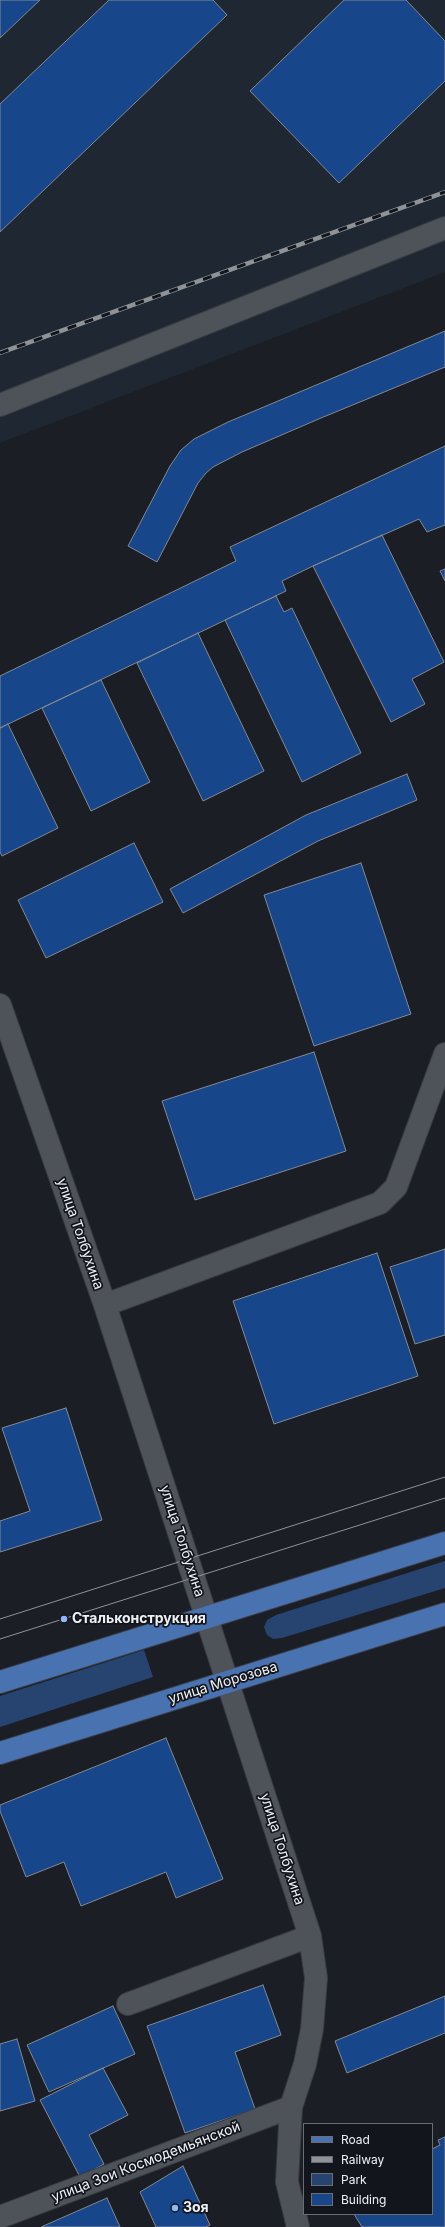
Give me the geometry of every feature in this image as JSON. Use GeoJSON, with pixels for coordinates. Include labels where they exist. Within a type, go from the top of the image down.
{"type":"FeatureCollection","features":[{"type":"Feature","properties":{"kind":"main road"},"geometry":{"type":"LineString","coordinates":[[0,1682],[445,1543]]}},
{"type":"Feature","properties":{"kind":"main road","name":"улица Морозова"},"geometry":{"type":"LineString","coordinates":[[0,1753],[445,1614]]}},
{"type":"Feature","properties":{"kind":"street"},"geometry":{"type":"LineString","coordinates":[[0,405],[445,228]]}},
{"type":"Feature","properties":{"kind":"street","name":"улица Толбухина"},"geometry":{"type":"LineString","coordinates":[[0,1004],[105,1304],[310,1936],[316,1978],[312,2029],[305,2064],[291,2107],[287,2182],[298,2227]]}},
{"type":"Feature","properties":{"kind":"street"},"geometry":{"type":"LineString","coordinates":[[105,1304],[380,1203],[396,1188],[445,1054]]}},
{"type":"Feature","properties":{"kind":"street"},"geometry":{"type":"LineString","coordinates":[[128,2004],[310,1936]]}},
{"type":"Feature","properties":{"kind":"street","name":"улица Зои Космодемьянской"},"geometry":{"type":"LineString","coordinates":[[0,2217],[291,2107]]}},
{"type":"Feature","properties":{"kind":"shaded area"},"geometry":{"type":"Polygon","coordinates":[[[0,0],[445,0],[445,272],[0,443],[0,0]]]}},
{"type":"Feature","properties":{"kind":"green space"},"geometry":{"type":"Polygon","coordinates":[[[445,1561],[445,1588],[282,1638],[273,1639],[267,1635],[264,1627],[267,1620],[276,1615],[445,1561]]]}},
{"type":"Feature","properties":{"kind":"green space"},"geometry":{"type":"Polygon","coordinates":[[[144,1650],[153,1677],[0,1727],[0,1696],[144,1650]]]}},
{"type":"Feature","properties":{"kind":"building"},"geometry":{"type":"Polygon","coordinates":[[[0,0],[40,0],[0,38],[0,0]]]}},
{"type":"Feature","properties":{"kind":"building"},"geometry":{"type":"Polygon","coordinates":[[[109,0],[213,0],[227,15],[0,232],[0,104],[109,0]]]}},
{"type":"Feature","properties":{"kind":"building"},"geometry":{"type":"Polygon","coordinates":[[[344,0],[406,0],[445,41],[445,81],[339,183],[250,91],[344,0]]]}},
{"type":"Feature","properties":{"kind":"building"},"geometry":{"type":"Polygon","coordinates":[[[445,331],[445,367],[242,452],[213,467],[198,483],[157,562],[128,546],[170,466],[181,450],[194,439],[228,422],[445,331]]]}},
{"type":"Feature","properties":{"kind":"building"},"geometry":{"type":"Polygon","coordinates":[[[445,446],[445,525],[427,532],[419,519],[313,566],[282,581],[286,591],[0,728],[0,676],[236,561],[230,547],[445,446]]]}},
{"type":"Feature","properties":{"kind":"building"},"geometry":{"type":"Polygon","coordinates":[[[382,535],[444,662],[412,679],[425,704],[391,722],[313,566],[382,535]]]}},
{"type":"Feature","properties":{"kind":"building"},"geometry":{"type":"Polygon","coordinates":[[[445,569],[445,581],[440,571],[445,569]]]}},
{"type":"Feature","properties":{"kind":"building"},"geometry":{"type":"Polygon","coordinates":[[[276,596],[284,612],[292,608],[361,753],[302,782],[225,620],[276,596]]]}},
{"type":"Feature","properties":{"kind":"building"},"geometry":{"type":"Polygon","coordinates":[[[198,633],[264,771],[203,801],[137,663],[198,633]]]}},
{"type":"Feature","properties":{"kind":"building"},"geometry":{"type":"Polygon","coordinates":[[[101,680],[150,782],[91,811],[42,708],[101,680]]]}},
{"type":"Feature","properties":{"kind":"building"},"geometry":{"type":"Polygon","coordinates":[[[8,724],[58,828],[2,856],[0,852],[0,728],[8,724]]]}},
{"type":"Feature","properties":{"kind":"building"},"geometry":{"type":"Polygon","coordinates":[[[407,774],[417,800],[318,841],[183,913],[170,889],[306,815],[407,774]]]}},
{"type":"Feature","properties":{"kind":"building"},"geometry":{"type":"Polygon","coordinates":[[[134,843],[163,902],[46,958],[18,900],[134,843]]]}},
{"type":"Feature","properties":{"kind":"building"},"geometry":{"type":"Polygon","coordinates":[[[361,863],[411,1014],[314,1046],[264,895],[361,863]]]}},
{"type":"Feature","properties":{"kind":"building"},"geometry":{"type":"Polygon","coordinates":[[[314,1052],[346,1151],[195,1200],[162,1101],[314,1052]]]}},
{"type":"Feature","properties":{"kind":"building"},"geometry":{"type":"Polygon","coordinates":[[[445,1249],[445,1335],[415,1344],[390,1267],[445,1249]]]}},
{"type":"Feature","properties":{"kind":"building"},"geometry":{"type":"Polygon","coordinates":[[[377,1253],[418,1376],[274,1424],[233,1301],[377,1253]]]}},
{"type":"Feature","properties":{"kind":"building"},"geometry":{"type":"Polygon","coordinates":[[[66,1408],[102,1520],[0,1552],[0,1521],[30,1511],[2,1428],[66,1408]]]}},
{"type":"Feature","properties":{"kind":"building"},"geometry":{"type":"Polygon","coordinates":[[[166,1738],[223,1879],[176,1898],[166,1872],[81,1906],[64,1862],[26,1877],[0,1811],[0,1805],[166,1738]]]}},
{"type":"Feature","properties":{"kind":"building"},"geometry":{"type":"Polygon","coordinates":[[[263,1985],[281,2035],[235,2052],[255,2109],[185,2133],[147,2026],[263,1985]]]}},
{"type":"Feature","properties":{"kind":"building"},"geometry":{"type":"Polygon","coordinates":[[[445,1996],[445,2033],[347,2073],[335,2041],[445,1996]]]}},
{"type":"Feature","properties":{"kind":"building"},"geometry":{"type":"Polygon","coordinates":[[[113,2006],[135,2054],[49,2092],[27,2045],[113,2006]]]}},
{"type":"Feature","properties":{"kind":"building"},"geometry":{"type":"Polygon","coordinates":[[[17,2039],[35,2101],[0,2111],[0,2044],[17,2039]]]}},
{"type":"Feature","properties":{"kind":"building"},"geometry":{"type":"Polygon","coordinates":[[[103,2068],[128,2115],[89,2135],[104,2164],[80,2177],[40,2100],[103,2068]]]}},
{"type":"Feature","properties":{"kind":"building"},"geometry":{"type":"Polygon","coordinates":[[[445,2137],[445,2227],[362,2227],[355,2215],[433,2215],[433,2148],[440,2145],[438,2140],[445,2137]]]}},
{"type":"Feature","properties":{"kind":"building","name":"Зоя"},"geometry":{"type":"Polygon","coordinates":[[[183,2166],[210,2225],[206,2227],[156,2227],[140,2192],[183,2166]]]}},
{"type":"Feature","properties":{"kind":"building"},"geometry":{"type":"Polygon","coordinates":[[[107,2198],[120,2227],[41,2227],[107,2198]]]}},
{"type":"Feature","properties":{"kind":"tram line"},"geometry":{"type":"LineString","coordinates":[[0,1619],[445,1477]]}},
{"type":"Feature","properties":{"kind":"tram line"},"geometry":{"type":"LineString","coordinates":[[0,1639],[445,1498]]}},
{"type":"Feature","properties":{"kind":"railway"},"geometry":{"type":"LineString","coordinates":[[0,353],[445,192]]}},
{"type":"Feature","properties":{"kind":"place","name":"Стальконструкция"},"geometry":{"type":"Point","coordinates":[64,1619]}},
{"type":"Feature","properties":{"kind":"place","name":"Зоя"},"geometry":{"type":"Point","coordinates":[175,2208]}}]}
